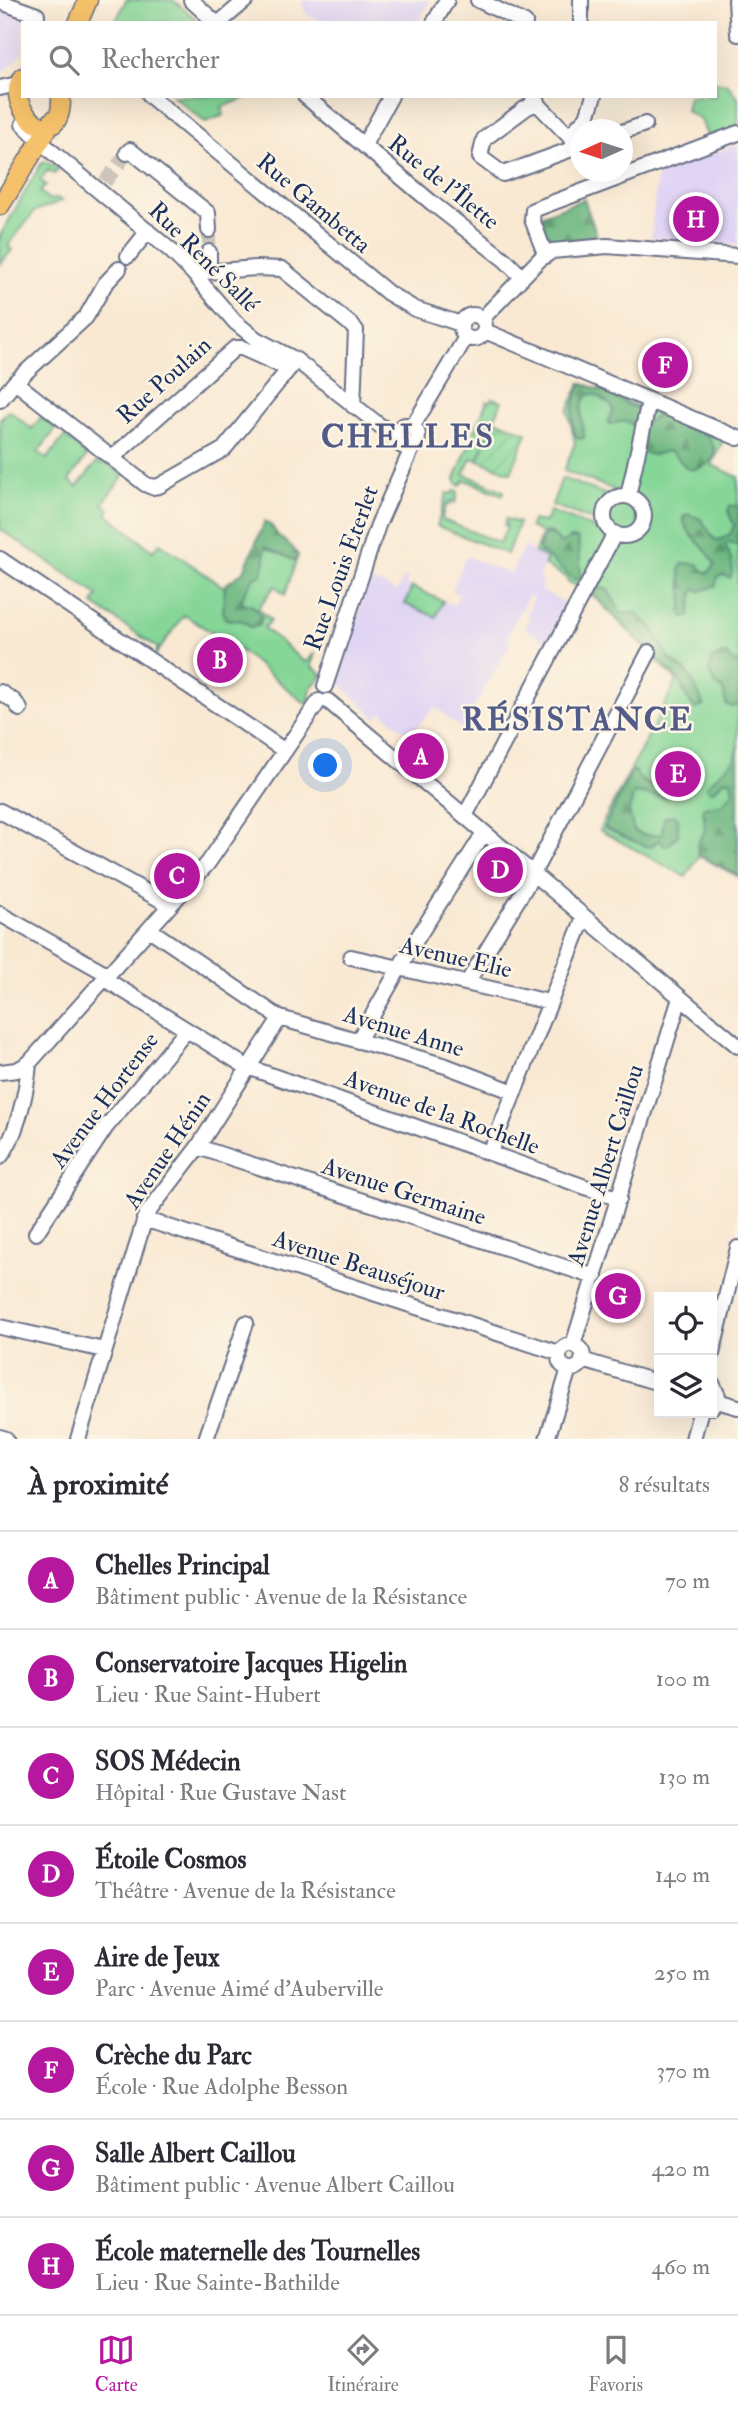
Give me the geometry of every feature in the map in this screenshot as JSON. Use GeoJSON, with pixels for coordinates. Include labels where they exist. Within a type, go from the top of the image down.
{"type":"FeatureCollection","features":[{"type":"Feature","properties":{"kind":"main road"},"geometry":{"type":"LineString","coordinates":[[79,21],[88,0]]}},
{"type":"Feature","properties":{"kind":"main road"},"geometry":{"type":"LineString","coordinates":[[92,21],[100,0]]}},
{"type":"Feature","properties":{"kind":"main road"},"geometry":{"type":"LineString","coordinates":[[16,79],[8,100],[9,108],[23,124],[35,148]]}},
{"type":"Feature","properties":{"kind":"main road"},"geometry":{"type":"LineString","coordinates":[[0,206],[58,114],[62,98]]}},
{"type":"Feature","properties":{"kind":"main road"},"geometry":{"type":"LineString","coordinates":[[23,124],[38,127],[53,120]]}},
{"type":"Feature","properties":{"kind":"street"},"geometry":{"type":"LineString","coordinates":[[191,0],[216,21]]}},
{"type":"Feature","properties":{"kind":"street"},"geometry":{"type":"LineString","coordinates":[[220,21],[246,0]]}},
{"type":"Feature","properties":{"kind":"street"},"geometry":{"type":"LineString","coordinates":[[478,0],[521,21]]}},
{"type":"Feature","properties":{"kind":"street"},"geometry":{"type":"LineString","coordinates":[[581,0],[581,21]]}},
{"type":"Feature","properties":{"kind":"street"},"geometry":{"type":"LineString","coordinates":[[736,0],[738,34]]}},
{"type":"Feature","properties":{"kind":"street"},"geometry":{"type":"LineString","coordinates":[[1,2],[37,13]]}},
{"type":"Feature","properties":{"kind":"street"},"geometry":{"type":"LineString","coordinates":[[436,21],[444,5]]}},
{"type":"Feature","properties":{"kind":"street","name":"Rue Gambetta"},"geometry":{"type":"LineString","coordinates":[[152,98],[387,293],[463,331]]}},
{"type":"Feature","properties":{"kind":"street","name":"Rue de l'Îlette"},"geometry":{"type":"LineString","coordinates":[[306,98],[505,260],[522,277]]}},
{"type":"Feature","properties":{"kind":"street"},"geometry":{"type":"LineString","coordinates":[[364,145],[390,98]]}},
{"type":"Feature","properties":{"kind":"street"},"geometry":{"type":"LineString","coordinates":[[586,119],[593,98]]}},
{"type":"Feature","properties":{"kind":"street"},"geometry":{"type":"LineString","coordinates":[[570,138],[533,99],[484,139],[480,157],[503,174],[570,145]]}},
{"type":"Feature","properties":{"kind":"street"},"geometry":{"type":"LineString","coordinates":[[633,128],[645,124]]}},
{"type":"Feature","properties":{"kind":"street"},"geometry":{"type":"LineString","coordinates":[[545,254],[532,219],[533,210],[738,133]]}},
{"type":"Feature","properties":{"kind":"street","name":"Rue René Sallé"},"geometry":{"type":"LineString","coordinates":[[35,148],[101,186],[193,273],[235,322],[403,442]]}},
{"type":"Feature","properties":{"kind":"street"},"geometry":{"type":"LineString","coordinates":[[127,153],[130,150],[208,213],[209,230]]}},
{"type":"Feature","properties":{"kind":"street"},"geometry":{"type":"LineString","coordinates":[[128,256],[148,231]]}},
{"type":"Feature","properties":{"kind":"street"},"geometry":{"type":"LineString","coordinates":[[463,331],[477,339],[483,325],[522,277],[545,254],[567,248],[607,246],[738,256]]}},
{"type":"Feature","properties":{"kind":"street"},"geometry":{"type":"LineString","coordinates":[[209,252],[209,271]]}},
{"type":"Feature","properties":{"kind":"street"},"geometry":{"type":"LineString","coordinates":[[0,400],[15,382],[86,317],[105,284],[118,269]]}},
{"type":"Feature","properties":{"kind":"street"},"geometry":{"type":"LineString","coordinates":[[193,273],[282,269],[356,330],[354,406]]}},
{"type":"Feature","properties":{"kind":"street"},"geometry":{"type":"LineString","coordinates":[[403,442],[401,427],[413,426],[463,331],[468,316],[476,315],[483,325],[649,401],[738,438]]}},
{"type":"Feature","properties":{"kind":"street","name":"Rue Poulain"},"geometry":{"type":"LineString","coordinates":[[112,458],[235,348],[293,365]]}},
{"type":"Feature","properties":{"kind":"street"},"geometry":{"type":"LineString","coordinates":[[15,382],[148,486],[159,486],[224,449],[293,365]]}},
{"type":"Feature","properties":{"kind":"street"},"geometry":{"type":"LineString","coordinates":[[628,496],[649,401]]}},
{"type":"Feature","properties":{"kind":"street","name":"Rue Louis Eterlet"},"geometry":{"type":"LineString","coordinates":[[29,1063],[208,863],[324,696],[378,524],[404,465],[403,442]]}},
{"type":"Feature","properties":{"kind":"street"},"geometry":{"type":"LineString","coordinates":[[628,496],[642,506],[643,523],[631,535],[615,533],[607,525],[604,514],[612,500],[628,496]]}},
{"type":"Feature","properties":{"kind":"street"},"geometry":{"type":"LineString","coordinates":[[465,816],[615,533]]}},
{"type":"Feature","properties":{"kind":"street"},"geometry":{"type":"LineString","coordinates":[[0,559],[285,751]]}},
{"type":"Feature","properties":{"kind":"street"},"geometry":{"type":"LineString","coordinates":[[467,983],[533,874],[649,652]]}},
{"type":"Feature","properties":{"kind":"street"},"geometry":{"type":"LineString","coordinates":[[0,692],[14,701],[20,709]]}},
{"type":"Feature","properties":{"kind":"street"},"geometry":{"type":"LineString","coordinates":[[324,696],[738,1046]]}},
{"type":"Feature","properties":{"kind":"street"},"geometry":{"type":"LineString","coordinates":[[0,811],[170,905]]}},
{"type":"Feature","properties":{"kind":"street"},"geometry":{"type":"LineString","coordinates":[[358,1041],[399,968],[484,833]]}},
{"type":"Feature","properties":{"kind":"street","name":"Avenue de la Rochelle"},"geometry":{"type":"LineString","coordinates":[[0,914],[249,1067],[619,1199]]}},
{"type":"Feature","properties":{"kind":"street"},"geometry":{"type":"LineString","coordinates":[[490,1153],[583,917]]}},
{"type":"Feature","properties":{"kind":"street","name":"Avenue Anne"},"geometry":{"type":"LineString","coordinates":[[149,929],[280,1018],[446,1066],[514,1092]]}},
{"type":"Feature","properties":{"kind":"street","name":"Avenue Elie"},"geometry":{"type":"LineString","coordinates":[[351,957],[549,1002]]}},
{"type":"Feature","properties":{"kind":"street","name":"Avenue Albert Caillou"},"geometry":{"type":"LineString","coordinates":[[573,1345],[680,998]]}},
{"type":"Feature","properties":{"kind":"street","name":"Avenue Hénin"},"geometry":{"type":"LineString","coordinates":[[78,1439],[144,1219],[198,1147],[280,1018]]}},
{"type":"Feature","properties":{"kind":"street","name":"Avenue Hortense"},"geometry":{"type":"LineString","coordinates":[[36,1233],[106,1127],[187,1030]]}},
{"type":"Feature","properties":{"kind":"street"},"geometry":{"type":"LineString","coordinates":[[0,1072],[17,1070],[29,1063]]}},
{"type":"Feature","properties":{"kind":"street"},"geometry":{"type":"LineString","coordinates":[[0,1157],[10,1144],[28,1078],[29,1063]]}},
{"type":"Feature","properties":{"kind":"street","name":"Avenue Germaine"},"geometry":{"type":"LineString","coordinates":[[198,1147],[595,1277]]}},
{"type":"Feature","properties":{"kind":"street","name":"Avenue Beauséjour"},"geometry":{"type":"LineString","coordinates":[[144,1219],[559,1353]]}},
{"type":"Feature","properties":{"kind":"street"},"geometry":{"type":"LineString","coordinates":[[717,1334],[738,1248]]}},
{"type":"Feature","properties":{"kind":"street"},"geometry":{"type":"LineString","coordinates":[[206,1439],[246,1322]]}},
{"type":"Feature","properties":{"kind":"street"},"geometry":{"type":"LineString","coordinates":[[0,1327],[104,1350]]}},
{"type":"Feature","properties":{"kind":"street"},"geometry":{"type":"LineString","coordinates":[[573,1345],[580,1349],[582,1360],[579,1366],[569,1369],[560,1363],[559,1353],[565,1347],[573,1345]]}},
{"type":"Feature","properties":{"kind":"street"},"geometry":{"type":"LineString","coordinates":[[582,1360],[654,1382]]}},
{"type":"Feature","properties":{"kind":"street"},"geometry":{"type":"LineString","coordinates":[[547,1439],[569,1369]]}},
{"type":"Feature","properties":{"kind":"street"},"geometry":{"type":"LineString","coordinates":[[717,1404],[738,1407]]}},
{"type":"Feature","properties":{"kind":"street"},"geometry":{"type":"LineString","coordinates":[[693,1439],[699,1418]]}},
{"type":"Feature","properties":{"kind":"street"},"geometry":{"type":"LineString","coordinates":[[0,1437],[6,1439]]}},
{"type":"Feature","properties":{"kind":"shaded area"},"geometry":{"type":"Polygon","coordinates":[[[301,0],[430,0],[419,21],[321,21],[306,14],[301,0]]]}},
{"type":"Feature","properties":{"kind":"shaded area"},"geometry":{"type":"Polygon","coordinates":[[[0,5],[34,17],[33,21],[21,21],[21,54],[0,74],[0,5]]]}},
{"type":"Feature","properties":{"kind":"shaded area"},"geometry":{"type":"Polygon","coordinates":[[[738,144],[738,245],[651,238],[657,175],[738,144]]]}},
{"type":"Feature","properties":{"kind":"shaded area"},"geometry":{"type":"Polygon","coordinates":[[[524,546],[548,559],[538,578],[544,582],[540,590],[570,605],[549,643],[524,628],[530,617],[526,614],[533,601],[530,593],[507,638],[510,644],[462,729],[435,707],[409,735],[382,712],[376,718],[339,683],[337,674],[353,622],[357,620],[367,581],[397,592],[403,577],[408,579],[406,585],[454,605],[459,594],[452,591],[466,556],[510,574],[524,546]]]}},
{"type":"Feature","properties":{"kind":"green space"},"geometry":{"type":"Polygon","coordinates":[[[126,0],[173,0],[199,21],[116,21],[126,0]]]}},
{"type":"Feature","properties":{"kind":"green space"},"geometry":{"type":"Polygon","coordinates":[[[717,82],[727,84],[738,98],[738,130],[709,141],[701,120],[686,111],[689,98],[717,98],[717,82]]]}},
{"type":"Feature","properties":{"kind":"green space"},"geometry":{"type":"Polygon","coordinates":[[[175,98],[246,98],[222,107],[224,115],[205,122],[175,98]]]}},
{"type":"Feature","properties":{"kind":"green space"},"geometry":{"type":"Polygon","coordinates":[[[45,161],[59,169],[54,174],[48,170],[40,180],[46,185],[40,192],[50,200],[58,198],[62,201],[35,211],[8,246],[12,250],[0,264],[0,236],[45,161]]]}},
{"type":"Feature","properties":{"kind":"green space"},"geometry":{"type":"Polygon","coordinates":[[[584,199],[597,236],[552,242],[544,238],[540,216],[584,199]]]}},
{"type":"Feature","properties":{"kind":"green space"},"geometry":{"type":"Polygon","coordinates":[[[580,383],[723,440],[712,465],[738,477],[738,876],[699,856],[686,877],[599,830],[677,681],[592,594],[544,565],[547,559],[535,552],[542,533],[530,527],[532,520],[545,522],[550,511],[602,531],[598,522],[552,505],[562,478],[607,495],[615,490],[564,471],[575,443],[568,411],[580,383]]]}},
{"type":"Feature","properties":{"kind":"green space"},"geometry":{"type":"Polygon","coordinates":[[[583,384],[614,394],[625,404],[639,409],[646,423],[657,415],[694,427],[708,438],[715,455],[706,465],[691,469],[669,451],[652,455],[643,452],[636,427],[626,421],[609,424],[612,406],[590,394],[585,398],[581,414],[584,438],[578,439],[573,427],[573,411],[583,384]]]}},
{"type":"Feature","properties":{"kind":"green space"},"geometry":{"type":"Polygon","coordinates":[[[492,398],[502,401],[478,460],[471,458],[464,474],[504,491],[503,495],[465,480],[460,486],[455,479],[487,401],[490,402],[492,398]]]}},
{"type":"Feature","properties":{"kind":"green space"},"geometry":{"type":"Polygon","coordinates":[[[9,410],[32,429],[41,417],[56,429],[38,452],[47,459],[65,436],[87,456],[69,480],[77,487],[97,462],[102,465],[105,461],[123,476],[103,503],[110,510],[107,514],[153,551],[160,543],[234,594],[263,543],[298,555],[285,595],[275,586],[258,608],[271,620],[264,628],[302,660],[306,662],[315,653],[311,666],[322,674],[311,687],[309,702],[306,704],[241,651],[184,615],[154,657],[158,648],[93,604],[98,595],[0,529],[0,419],[9,410]]]}},
{"type":"Feature","properties":{"kind":"green space"},"geometry":{"type":"Polygon","coordinates":[[[495,420],[527,433],[511,473],[478,460],[495,420]]]}},
{"type":"Feature","properties":{"kind":"green space"},"geometry":{"type":"Polygon","coordinates":[[[458,492],[455,503],[451,501],[450,505],[447,504],[443,520],[500,543],[507,526],[504,525],[506,519],[519,523],[507,554],[437,526],[447,493],[458,492]]]}},
{"type":"Feature","properties":{"kind":"green space"},"geometry":{"type":"Polygon","coordinates":[[[730,506],[738,506],[738,545],[729,542],[725,544],[732,574],[730,578],[723,575],[718,577],[715,586],[701,591],[696,589],[690,616],[686,618],[681,610],[683,604],[680,569],[683,563],[698,564],[708,573],[715,565],[688,531],[683,517],[687,514],[701,519],[714,539],[720,540],[731,533],[734,525],[728,511],[730,506]]]}},
{"type":"Feature","properties":{"kind":"green space"},"geometry":{"type":"Polygon","coordinates":[[[265,521],[294,549],[298,557],[294,560],[265,547],[261,575],[254,577],[242,599],[242,603],[253,606],[262,617],[259,626],[251,627],[243,621],[226,619],[223,614],[225,585],[244,571],[265,521]]]}},
{"type":"Feature","properties":{"kind":"green space"},"geometry":{"type":"Polygon","coordinates":[[[545,532],[552,533],[561,544],[570,538],[578,539],[580,579],[567,574],[541,552],[539,548],[545,532]]]}},
{"type":"Feature","properties":{"kind":"green space"},"geometry":{"type":"Polygon","coordinates":[[[596,586],[608,590],[621,613],[636,613],[651,626],[670,659],[691,677],[704,706],[695,709],[683,692],[681,683],[593,595],[596,586]]]}},
{"type":"Feature","properties":{"kind":"green space"},"geometry":{"type":"Polygon","coordinates":[[[412,587],[443,601],[436,617],[405,604],[412,587]]]}},
{"type":"Feature","properties":{"kind":"green space"},"geometry":{"type":"Polygon","coordinates":[[[727,654],[738,664],[738,706],[731,707],[726,704],[723,690],[715,684],[709,672],[712,659],[727,654]]]}},
{"type":"Feature","properties":{"kind":"green space"},"geometry":{"type":"Polygon","coordinates":[[[738,745],[738,876],[699,855],[697,846],[704,831],[704,807],[722,805],[733,792],[731,780],[726,779],[713,791],[707,788],[708,784],[734,760],[738,745]]]}},
{"type":"Feature","properties":{"kind":"green space"},"geometry":{"type":"Polygon","coordinates":[[[632,771],[647,784],[666,786],[670,790],[665,798],[634,793],[629,811],[634,831],[644,835],[662,835],[664,817],[674,815],[678,818],[678,835],[668,846],[659,840],[651,847],[647,846],[604,828],[632,771]]]}},
{"type":"Feature","properties":{"kind":"tunnel"},"geometry":{"type":"LineString","coordinates":[[105,182],[127,153]]}},
{"type":"Feature","properties":{"kind":"tunnel"},"geometry":{"type":"LineString","coordinates":[[209,230],[209,252]]}},
{"type":"Feature","properties":{"kind":"place","name":"École maternelle des Tournelles"},"geometry":{"type":"Point","coordinates":[696,219]}},
{"type":"Feature","properties":{"kind":"place","name":"Crèche du Parc"},"geometry":{"type":"Point","coordinates":[665,365]}},
{"type":"Feature","properties":{"kind":"place","name":"Conservatoire Jacques Higelin"},"geometry":{"type":"Point","coordinates":[220,660]}},
{"type":"Feature","properties":{"kind":"place","name":"Chelles Principal"},"geometry":{"type":"Point","coordinates":[421,756]}},
{"type":"Feature","properties":{"kind":"place","name":"Aire de Jeux"},"geometry":{"type":"Point","coordinates":[678,774]}},
{"type":"Feature","properties":{"kind":"place","name":"Étoile Cosmos"},"geometry":{"type":"Point","coordinates":[500,870]}},
{"type":"Feature","properties":{"kind":"place","name":"SOS Médecin"},"geometry":{"type":"Point","coordinates":[177,876]}},
{"type":"Feature","properties":{"kind":"place","name":"Salle Albert Caillou"},"geometry":{"type":"Point","coordinates":[618,1296]}},
{"type":"Feature","properties":{"kind":"district","name":"CHELLES"},"geometry":{"type":"Point","coordinates":[408,436]}},
{"type":"Feature","properties":{"kind":"district","name":"RÉSISTANCE"},"geometry":{"type":"Point","coordinates":[578,719]}}]}
